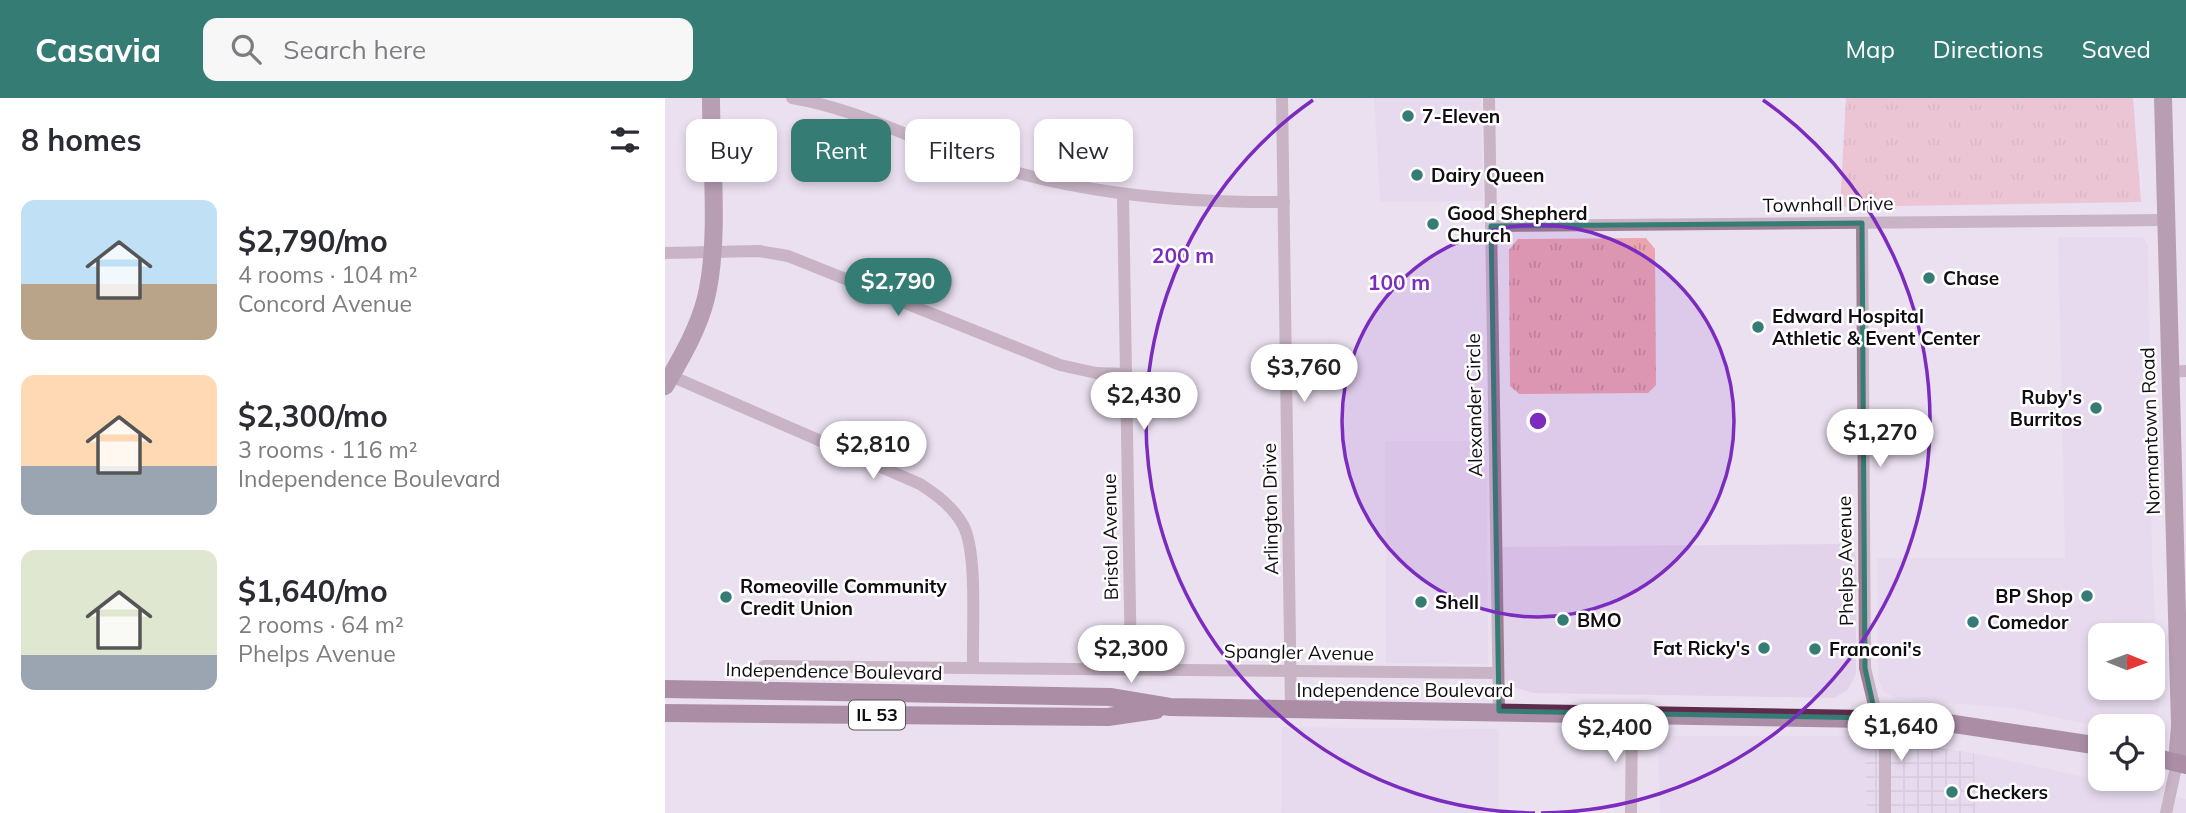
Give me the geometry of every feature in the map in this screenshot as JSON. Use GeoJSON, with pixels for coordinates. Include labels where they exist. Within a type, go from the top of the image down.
{"type":"FeatureCollection","features":[{"type":"Feature","properties":{"kind":"main road"},"geometry":{"type":"LineString","coordinates":[[668,381],[694,334],[706,298],[712,252],[711,98]]}},
{"type":"Feature","properties":{"kind":"main road","name":"Normantown Road"},"geometry":{"type":"LineString","coordinates":[[2163,98],[2165,220],[2178,372],[2181,764]]}},
{"type":"Feature","properties":{"kind":"main road","name":"Independence Boulevard"},"geometry":{"type":"LineString","coordinates":[[665,689],[1110,697],[1170,707],[1291,710],[1876,718],[1976,725],[2088,744]]}},
{"type":"Feature","properties":{"kind":"main road","name":"Independence Boulevard"},"geometry":{"type":"LineString","coordinates":[[665,713],[1108,717],[1170,707]]}},
{"type":"Feature","properties":{"kind":"street"},"geometry":{"type":"LineString","coordinates":[[792,98],[855,112],[963,156],[1029,177],[1123,195],[1199,202],[1284,202]]}},
{"type":"Feature","properties":{"kind":"street","name":"Arlington Drive"},"geometry":{"type":"LineString","coordinates":[[1282,98],[1291,710]]}},
{"type":"Feature","properties":{"kind":"street","name":"Alexander Circle"},"geometry":{"type":"LineString","coordinates":[[1489,98],[1499,711]]}},
{"type":"Feature","properties":{"kind":"street","name":"Bristol Avenue"},"geometry":{"type":"LineString","coordinates":[[1123,195],[1131,669]]}},
{"type":"Feature","properties":{"kind":"street","name":"Townhall Drive"},"geometry":{"type":"LineString","coordinates":[[1491,226],[2165,220]]}},
{"type":"Feature","properties":{"kind":"street","name":"Phelps Avenue"},"geometry":{"type":"LineString","coordinates":[[1862,223],[1865,668],[1885,750],[1885,813]]}},
{"type":"Feature","properties":{"kind":"street"},"geometry":{"type":"LineString","coordinates":[[665,253],[759,251],[788,256],[1060,365],[1096,373],[1126,374]]}},
{"type":"Feature","properties":{"kind":"street"},"geometry":{"type":"LineString","coordinates":[[668,381],[920,484],[945,501],[964,527],[971,559],[973,666]]}},
{"type":"Feature","properties":{"kind":"street","name":"Spangler Avenue"},"geometry":{"type":"LineString","coordinates":[[764,666],[1498,673]]}},
{"type":"Feature","properties":{"kind":"street"},"geometry":{"type":"LineString","coordinates":[[1631,813],[1632,715]]}},
{"type":"Feature","properties":{"kind":"street"},"geometry":{"type":"LineString","coordinates":[[2166,813],[2181,764]]}},
{"type":"Feature","properties":{"kind":"highlighted area"},"geometry":{"type":"Polygon","coordinates":[[[1862,223],[1865,668],[1876,718],[1499,711],[1491,226],[1862,223]]]}},
{"type":"Feature","properties":{"kind":"shaded area"},"geometry":{"type":"Polygon","coordinates":[[[1374,98],[1481,98],[1483,201],[1380,202],[1374,98]]]}},
{"type":"Feature","properties":{"kind":"shaded area"},"geometry":{"type":"Polygon","coordinates":[[[2058,237],[2142,237],[2148,244],[2152,557],[2156,623],[2088,623],[2088,700],[2160,700],[2157,714],[2088,714],[2088,724],[2012,708],[1898,699],[1884,692],[1878,679],[1877,558],[2065,558],[2058,237]]]}},
{"type":"Feature","properties":{"kind":"shaded area"},"geometry":{"type":"Polygon","coordinates":[[[1385,441],[1487,441],[1488,664],[1386,663],[1385,441]]]}},
{"type":"Feature","properties":{"kind":"shaded area"},"geometry":{"type":"Polygon","coordinates":[[[1844,544],[1853,549],[1856,557],[1856,674],[1848,690],[1834,698],[1533,693],[1510,686],[1501,674],[1501,547],[1844,544]]]}},
{"type":"Feature","properties":{"kind":"shaded area"},"geometry":{"type":"Polygon","coordinates":[[[1282,727],[1499,729],[1499,813],[1281,813],[1282,727]]]}},
{"type":"Feature","properties":{"kind":"shaded area"},"geometry":{"type":"Polygon","coordinates":[[[1658,736],[1851,736],[1865,752],[1867,813],[1660,813],[1658,736]]]}},
{"type":"Feature","properties":{"kind":"shaded area"},"geometry":{"type":"Polygon","coordinates":[[[1851,736],[1974,753],[1976,813],[1867,813],[1865,753],[1851,736]]]}},
{"type":"Feature","properties":{"kind":"shaded area"},"geometry":{"type":"Polygon","coordinates":[[[1974,753],[2088,778],[2088,791],[2149,791],[2186,799],[2186,813],[1976,813],[1974,753]]]}},
{"type":"Feature","properties":{"kind":"green space"},"geometry":{"type":"Polygon","coordinates":[[[1846,98],[2133,98],[2141,202],[1840,207],[1846,98]]]}},
{"type":"Feature","properties":{"kind":"green space"},"geometry":{"type":"Polygon","coordinates":[[[1646,238],[1655,249],[1656,385],[1648,393],[1519,394],[1510,386],[1509,250],[1518,239],[1646,238]]]}},
{"type":"Feature","properties":{"kind":"place","name":"7-Eleven"},"geometry":{"type":"Point","coordinates":[1408,116]}},
{"type":"Feature","properties":{"kind":"place","name":"Dairy Queen"},"geometry":{"type":"Point","coordinates":[1417,175]}},
{"type":"Feature","properties":{"kind":"place","name":"Good Shepherd Church"},"geometry":{"type":"Point","coordinates":[1433,224]}},
{"type":"Feature","properties":{"kind":"place","name":"Chase"},"geometry":{"type":"Point","coordinates":[1929,278]}},
{"type":"Feature","properties":{"kind":"place","name":"Edward Hospital Athletic & Event Center"},"geometry":{"type":"Point","coordinates":[1758,327]}},
{"type":"Feature","properties":{"kind":"place","name":"Ruby's Burritos"},"geometry":{"type":"Point","coordinates":[2096,408]}},
{"type":"Feature","properties":{"kind":"place","name":"BP Shop"},"geometry":{"type":"Point","coordinates":[2087,596]}},
{"type":"Feature","properties":{"kind":"place","name":"Romeoville Community Credit Union"},"geometry":{"type":"Point","coordinates":[726,597]}},
{"type":"Feature","properties":{"kind":"place","name":"Shell"},"geometry":{"type":"Point","coordinates":[1421,602]}},
{"type":"Feature","properties":{"kind":"place","name":"BMO"},"geometry":{"type":"Point","coordinates":[1563,620]}},
{"type":"Feature","properties":{"kind":"place","name":"Comedor"},"geometry":{"type":"Point","coordinates":[1973,622]}},
{"type":"Feature","properties":{"kind":"place","name":"Fat Ricky's"},"geometry":{"type":"Point","coordinates":[1764,648]}},
{"type":"Feature","properties":{"kind":"place","name":"Franconi's"},"geometry":{"type":"Point","coordinates":[1815,649]}},
{"type":"Feature","properties":{"kind":"place","name":"Checkers"},"geometry":{"type":"Point","coordinates":[1952,792]}}]}
